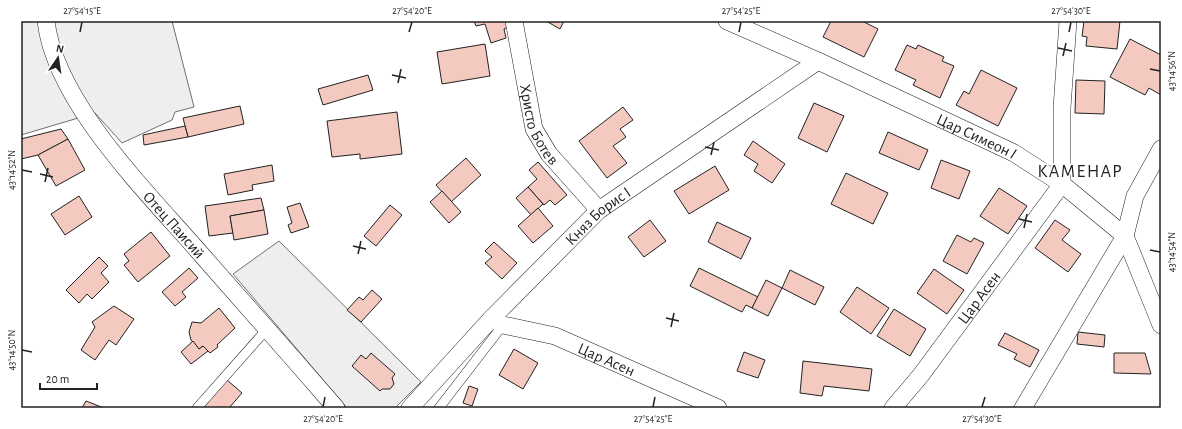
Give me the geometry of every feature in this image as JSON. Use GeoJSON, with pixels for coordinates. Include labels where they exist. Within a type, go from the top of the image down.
{"type":"FeatureCollection","features":[{"type":"Feature","properties":{"kind":"street","name":"Отец Паисий"},"geometry":{"type":"LineString","coordinates":[[46,21],[47,34],[64,77],[82,110],[116,156],[336,408]]}},
{"type":"Feature","properties":{"kind":"street","name":"Христо Ботев"},"geometry":{"type":"LineString","coordinates":[[514,21],[534,129],[549,154],[599,210]]}},
{"type":"Feature","properties":{"kind":"street","name":"Цар Симеон I"},"geometry":{"type":"LineString","coordinates":[[727,21],[818,61],[1014,153],[1062,184],[1125,236],[1161,325]]}},
{"type":"Feature","properties":{"kind":"street"},"geometry":{"type":"LineString","coordinates":[[1062,184],[1062,108],[1068,21]]}},
{"type":"Feature","properties":{"kind":"street","name":"Княз Борис I"},"geometry":{"type":"LineString","coordinates":[[410,408],[497,322],[599,210],[818,61]]}},
{"type":"Feature","properties":{"kind":"street"},"geometry":{"type":"LineString","coordinates":[[1023,408],[1125,236],[1135,196],[1161,149]]}},
{"type":"Feature","properties":{"kind":"street","name":"Цар Асен"},"geometry":{"type":"LineString","coordinates":[[893,408],[921,375],[1062,184]]}},
{"type":"Feature","properties":{"kind":"street","name":"Цар Асен"},"geometry":{"type":"LineString","coordinates":[[497,322],[555,336],[718,408]]}},
{"type":"Feature","properties":{"kind":"lane"},"geometry":{"type":"LineString","coordinates":[[438,408],[497,322]]}},
{"type":"Feature","properties":{"kind":"lane"},"geometry":{"type":"LineString","coordinates":[[197,408],[267,329]]}},
{"type":"Feature","properties":{"kind":"shaded area"},"geometry":{"type":"Polygon","coordinates":[[[21,21],[172,21],[194,107],[175,112],[172,120],[122,143],[95,113],[21,135],[21,21]]]}},
{"type":"Feature","properties":{"kind":"shaded area"},"geometry":{"type":"Polygon","coordinates":[[[279,241],[421,382],[395,408],[347,408],[233,274],[279,241]]]}},
{"type":"Feature","properties":{"kind":"building"},"geometry":{"type":"Polygon","coordinates":[[[474,21],[506,21],[508,27],[504,29],[506,38],[491,43],[485,24],[476,26],[474,21]]]}},
{"type":"Feature","properties":{"kind":"building"},"geometry":{"type":"Polygon","coordinates":[[[546,21],[564,21],[560,29],[546,21]]]}},
{"type":"Feature","properties":{"kind":"building"},"geometry":{"type":"Polygon","coordinates":[[[831,21],[862,21],[878,29],[864,57],[823,37],[831,21]]]}},
{"type":"Feature","properties":{"kind":"building"},"geometry":{"type":"Polygon","coordinates":[[[1084,21],[1120,21],[1117,49],[1086,46],[1087,37],[1082,36],[1084,21]]]}},
{"type":"Feature","properties":{"kind":"building"},"geometry":{"type":"Polygon","coordinates":[[[1130,39],[1161,55],[1161,95],[1149,88],[1145,95],[1110,77],[1130,39]]]}},
{"type":"Feature","properties":{"kind":"building"},"geometry":{"type":"Polygon","coordinates":[[[485,44],[490,76],[442,84],[437,52],[485,44]]]}},
{"type":"Feature","properties":{"kind":"building"},"geometry":{"type":"Polygon","coordinates":[[[907,45],[916,49],[918,45],[944,57],[942,61],[954,66],[940,98],[913,85],[916,80],[895,70],[907,45]]]}},
{"type":"Feature","properties":{"kind":"building"},"geometry":{"type":"Polygon","coordinates":[[[981,70],[1017,88],[998,126],[956,105],[964,91],[969,94],[981,70]]]}},
{"type":"Feature","properties":{"kind":"building"},"geometry":{"type":"Polygon","coordinates":[[[368,75],[373,90],[323,105],[318,89],[368,75]]]}},
{"type":"Feature","properties":{"kind":"building"},"geometry":{"type":"Polygon","coordinates":[[[1076,80],[1105,81],[1104,114],[1075,113],[1076,80]]]}},
{"type":"Feature","properties":{"kind":"building"},"geometry":{"type":"Polygon","coordinates":[[[814,103],[844,116],[827,152],[798,138],[814,103]]]}},
{"type":"Feature","properties":{"kind":"building"},"geometry":{"type":"Polygon","coordinates":[[[240,106],[244,124],[188,137],[183,118],[240,106]]]}},
{"type":"Feature","properties":{"kind":"building"},"geometry":{"type":"Polygon","coordinates":[[[623,107],[633,120],[620,129],[626,137],[613,146],[627,163],[607,178],[579,141],[623,107]]]}},
{"type":"Feature","properties":{"kind":"building"},"geometry":{"type":"Polygon","coordinates":[[[397,112],[402,154],[360,159],[360,154],[332,157],[327,121],[397,112]]]}},
{"type":"Feature","properties":{"kind":"building"},"geometry":{"type":"Polygon","coordinates":[[[185,126],[188,137],[144,145],[143,135],[185,126]]]}},
{"type":"Feature","properties":{"kind":"building"},"geometry":{"type":"Polygon","coordinates":[[[61,129],[68,139],[38,155],[21,159],[21,139],[61,129]]]}},
{"type":"Feature","properties":{"kind":"building"},"geometry":{"type":"Polygon","coordinates":[[[888,132],[928,150],[919,170],[879,153],[888,132]]]}},
{"type":"Feature","properties":{"kind":"building"},"geometry":{"type":"Polygon","coordinates":[[[68,139],[85,170],[56,186],[38,155],[68,139]]]}},
{"type":"Feature","properties":{"kind":"building"},"geometry":{"type":"Polygon","coordinates":[[[753,141],[785,164],[772,183],[754,171],[758,164],[744,155],[753,141]]]}},
{"type":"Feature","properties":{"kind":"building"},"geometry":{"type":"Polygon","coordinates":[[[466,158],[481,175],[451,202],[436,185],[466,158]]]}},
{"type":"Feature","properties":{"kind":"building"},"geometry":{"type":"Polygon","coordinates":[[[941,160],[970,171],[959,199],[931,188],[941,160]]]}},
{"type":"Feature","properties":{"kind":"building"},"geometry":{"type":"Polygon","coordinates":[[[538,162],[567,195],[555,205],[550,200],[544,205],[528,187],[537,179],[529,170],[538,162]]]}},
{"type":"Feature","properties":{"kind":"building"},"geometry":{"type":"Polygon","coordinates":[[[272,165],[274,181],[252,185],[253,190],[228,195],[224,174],[272,165]]]}},
{"type":"Feature","properties":{"kind":"building"},"geometry":{"type":"Polygon","coordinates":[[[715,166],[729,190],[689,214],[674,191],[715,166]]]}},
{"type":"Feature","properties":{"kind":"building"},"geometry":{"type":"Polygon","coordinates":[[[846,173],[888,193],[873,224],[831,204],[846,173]]]}},
{"type":"Feature","properties":{"kind":"building"},"geometry":{"type":"Polygon","coordinates":[[[528,187],[543,204],[531,215],[516,198],[528,187]]]}},
{"type":"Feature","properties":{"kind":"building"},"geometry":{"type":"Polygon","coordinates":[[[999,188],[1027,206],[1008,234],[980,216],[999,188]]]}},
{"type":"Feature","properties":{"kind":"building"},"geometry":{"type":"Polygon","coordinates":[[[442,191],[461,212],[449,223],[430,202],[442,191]]]}},
{"type":"Feature","properties":{"kind":"building"},"geometry":{"type":"Polygon","coordinates":[[[79,196],[92,217],[65,235],[51,214],[79,196]]]}},
{"type":"Feature","properties":{"kind":"building"},"geometry":{"type":"Polygon","coordinates":[[[261,198],[264,210],[230,216],[233,233],[209,236],[205,206],[261,198]]]}},
{"type":"Feature","properties":{"kind":"building"},"geometry":{"type":"Polygon","coordinates":[[[300,203],[309,227],[291,233],[288,225],[292,223],[287,207],[300,203]]]}},
{"type":"Feature","properties":{"kind":"building"},"geometry":{"type":"Polygon","coordinates":[[[390,205],[402,215],[376,246],[364,236],[390,205]]]}},
{"type":"Feature","properties":{"kind":"building"},"geometry":{"type":"Polygon","coordinates":[[[538,208],[553,226],[533,243],[518,226],[538,208]]]}},
{"type":"Feature","properties":{"kind":"building"},"geometry":{"type":"Polygon","coordinates":[[[264,210],[268,234],[234,240],[230,216],[264,210]]]}},
{"type":"Feature","properties":{"kind":"building"},"geometry":{"type":"Polygon","coordinates":[[[650,220],[666,241],[644,257],[628,237],[650,220]]]}},
{"type":"Feature","properties":{"kind":"building"},"geometry":{"type":"Polygon","coordinates":[[[1055,220],[1070,230],[1062,240],[1081,254],[1068,272],[1035,248],[1055,220]]]}},
{"type":"Feature","properties":{"kind":"building"},"geometry":{"type":"Polygon","coordinates":[[[717,222],[751,238],[741,259],[708,242],[717,222]]]}},
{"type":"Feature","properties":{"kind":"building"},"geometry":{"type":"Polygon","coordinates":[[[151,232],[170,256],[138,282],[124,265],[129,261],[124,254],[151,232]]]}},
{"type":"Feature","properties":{"kind":"building"},"geometry":{"type":"Polygon","coordinates":[[[957,235],[971,242],[974,238],[984,243],[967,274],[943,261],[957,235]]]}},
{"type":"Feature","properties":{"kind":"building"},"geometry":{"type":"Polygon","coordinates":[[[494,242],[517,263],[502,279],[485,263],[492,257],[485,251],[494,242]]]}},
{"type":"Feature","properties":{"kind":"building"},"geometry":{"type":"Polygon","coordinates":[[[99,257],[108,266],[101,273],[109,282],[92,299],[87,294],[79,303],[66,290],[99,257]]]}},
{"type":"Feature","properties":{"kind":"building"},"geometry":{"type":"Polygon","coordinates":[[[189,268],[198,278],[182,292],[186,297],[175,306],[162,292],[189,268]]]}},
{"type":"Feature","properties":{"kind":"building"},"geometry":{"type":"Polygon","coordinates":[[[699,268],[758,297],[752,308],[746,305],[742,312],[690,286],[699,268]]]}},
{"type":"Feature","properties":{"kind":"building"},"geometry":{"type":"Polygon","coordinates":[[[934,269],[964,290],[947,314],[917,293],[934,269]]]}},
{"type":"Feature","properties":{"kind":"building"},"geometry":{"type":"Polygon","coordinates":[[[790,270],[824,287],[815,305],[782,288],[790,270]]]}},
{"type":"Feature","properties":{"kind":"building"},"geometry":{"type":"Polygon","coordinates":[[[766,280],[782,288],[768,316],[752,308],[766,280]]]}},
{"type":"Feature","properties":{"kind":"building"},"geometry":{"type":"Polygon","coordinates":[[[857,287],[889,308],[871,334],[840,312],[857,287]]]}},
{"type":"Feature","properties":{"kind":"building"},"geometry":{"type":"Polygon","coordinates":[[[372,290],[382,299],[361,322],[347,310],[359,297],[363,300],[372,290]]]}},
{"type":"Feature","properties":{"kind":"building"},"geometry":{"type":"Polygon","coordinates":[[[114,306],[134,319],[116,345],[109,340],[95,360],[81,350],[95,327],[92,322],[114,306]]]}},
{"type":"Feature","properties":{"kind":"building"},"geometry":{"type":"Polygon","coordinates":[[[219,308],[235,328],[217,345],[218,347],[210,353],[203,346],[199,349],[191,340],[189,332],[192,322],[201,323],[219,308]]]}},
{"type":"Feature","properties":{"kind":"building"},"geometry":{"type":"Polygon","coordinates":[[[894,309],[926,329],[910,356],[877,336],[894,309]]]}},
{"type":"Feature","properties":{"kind":"building"},"geometry":{"type":"Polygon","coordinates":[[[1078,332],[1105,335],[1104,347],[1077,344],[1078,332]]]}},
{"type":"Feature","properties":{"kind":"building"},"geometry":{"type":"Polygon","coordinates":[[[1005,333],[1039,350],[1030,367],[1014,359],[1017,354],[998,345],[1005,333]]]}},
{"type":"Feature","properties":{"kind":"building"},"geometry":{"type":"Polygon","coordinates":[[[193,341],[199,349],[203,346],[208,351],[191,364],[181,352],[193,341]]]}},
{"type":"Feature","properties":{"kind":"building"},"geometry":{"type":"Polygon","coordinates":[[[514,349],[538,363],[523,389],[499,375],[514,349]]]}},
{"type":"Feature","properties":{"kind":"building"},"geometry":{"type":"Polygon","coordinates":[[[744,352],[765,360],[758,378],[737,371],[744,352]]]}},
{"type":"Feature","properties":{"kind":"building"},"geometry":{"type":"Polygon","coordinates":[[[371,353],[395,374],[392,378],[394,384],[390,389],[382,389],[380,391],[352,366],[361,355],[366,359],[371,353]]]}},
{"type":"Feature","properties":{"kind":"building"},"geometry":{"type":"Polygon","coordinates":[[[1114,353],[1145,353],[1151,374],[1114,373],[1114,353]]]}},
{"type":"Feature","properties":{"kind":"building"},"geometry":{"type":"Polygon","coordinates":[[[803,361],[872,369],[869,391],[824,386],[822,396],[800,393],[803,361]]]}},
{"type":"Feature","properties":{"kind":"building"},"geometry":{"type":"Polygon","coordinates":[[[227,380],[242,393],[229,408],[203,408],[227,380]]]}},
{"type":"Feature","properties":{"kind":"building"},"geometry":{"type":"Polygon","coordinates":[[[469,386],[478,389],[472,406],[463,403],[469,386]]]}},
{"type":"Feature","properties":{"kind":"building"},"geometry":{"type":"Polygon","coordinates":[[[86,401],[104,408],[82,408],[86,401]]]}},
{"type":"Feature","properties":{"kind":"district","name":"КАМЕНАР"},"geometry":{"type":"Point","coordinates":[1080,171]}}]}
